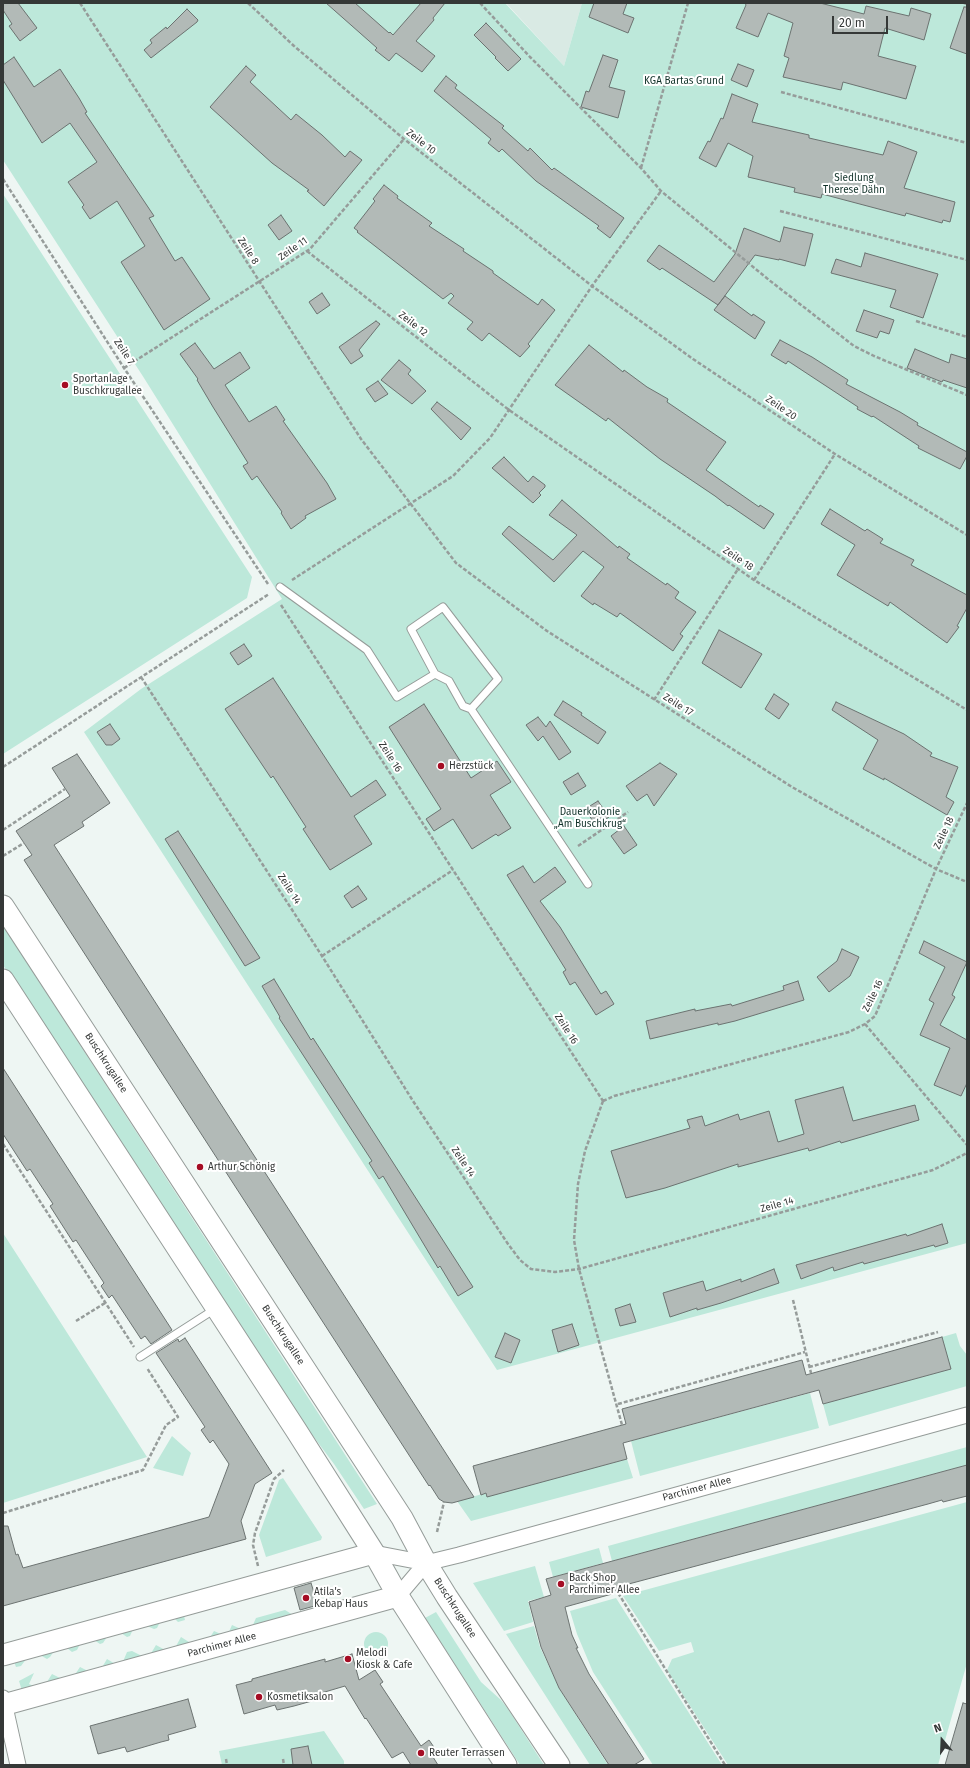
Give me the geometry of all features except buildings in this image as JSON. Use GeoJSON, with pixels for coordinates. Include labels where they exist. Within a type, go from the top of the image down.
{"type":"FeatureCollection","features":[{"type":"Feature","properties":{"kind":"main road","name":"Buschkrugallee"},"geometry":{"type":"LineString","coordinates":[[3,906],[402,1518],[426,1562],[559,1765]]}},
{"type":"Feature","properties":{"kind":"main road"},"geometry":{"type":"LineString","coordinates":[[3,980],[217,1308],[374,1553],[398,1596],[506,1765]]}},
{"type":"Feature","properties":{"kind":"main road","name":"Parchimer Allee"},"geometry":{"type":"LineString","coordinates":[[3,1655],[374,1553]]}},
{"type":"Feature","properties":{"kind":"main road","name":"Parchimer Allee"},"geometry":{"type":"LineString","coordinates":[[4,1702],[398,1596]]}},
{"type":"Feature","properties":{"kind":"street","name":"Parchimer Allee"},"geometry":{"type":"LineString","coordinates":[[374,1553],[426,1562],[506,1543],[967,1415]]}},
{"type":"Feature","properties":{"kind":"street"},"geometry":{"type":"LineString","coordinates":[[398,1596],[426,1562]]}},
{"type":"Feature","properties":{"kind":"street"},"geometry":{"type":"LineString","coordinates":[[4,1702],[18,1765]]}},
{"type":"Feature","properties":{"kind":"lane"},"geometry":{"type":"LineString","coordinates":[[280,587],[367,650],[397,697],[435,674]]}},
{"type":"Feature","properties":{"kind":"lane"},"geometry":{"type":"LineString","coordinates":[[471,709],[498,679],[443,607],[411,629],[435,674],[449,681],[463,706],[471,709],[588,884]]}},
{"type":"Feature","properties":{"kind":"lane"},"geometry":{"type":"LineString","coordinates":[[140,1357],[217,1308]]}},
{"type":"Feature","properties":{"kind":"path","name":"Zeile 8"},"geometry":{"type":"LineString","coordinates":[[80,3],[258,282],[361,439],[409,504]]}},
{"type":"Feature","properties":{"kind":"path","name":"Zeile 10"},"geometry":{"type":"LineString","coordinates":[[248,3],[294,46],[404,139],[592,286]]}},
{"type":"Feature","properties":{"kind":"path"},"geometry":{"type":"LineString","coordinates":[[480,3],[530,57],[641,168],[660,191],[769,280],[854,346],[874,356],[967,395]]}},
{"type":"Feature","properties":{"kind":"path"},"geometry":{"type":"LineString","coordinates":[[641,168],[688,3]]}},
{"type":"Feature","properties":{"kind":"path"},"geometry":{"type":"LineString","coordinates":[[780,92],[967,142]]}},
{"type":"Feature","properties":{"kind":"path","name":"Zeile 11"},"geometry":{"type":"LineString","coordinates":[[124,368],[307,251],[404,139]]}},
{"type":"Feature","properties":{"kind":"path","name":"Zeile 7"},"geometry":{"type":"LineString","coordinates":[[3,179],[124,368],[273,592]]}},
{"type":"Feature","properties":{"kind":"path"},"geometry":{"type":"LineString","coordinates":[[3,767],[453,476],[490,438],[592,286],[660,191]]}},
{"type":"Feature","properties":{"kind":"path"},"geometry":{"type":"LineString","coordinates":[[780,211],[967,260]]}},
{"type":"Feature","properties":{"kind":"path","name":"Zeile 12"},"geometry":{"type":"LineString","coordinates":[[307,251],[509,410]]}},
{"type":"Feature","properties":{"kind":"path","name":"Zeile 20"},"geometry":{"type":"LineString","coordinates":[[592,286],[693,359],[835,454],[967,535]]}},
{"type":"Feature","properties":{"kind":"path"},"geometry":{"type":"LineString","coordinates":[[916,321],[967,337]]}},
{"type":"Feature","properties":{"kind":"path","name":"Zeile 18"},"geometry":{"type":"LineString","coordinates":[[509,410],[754,580],[967,710]]}},
{"type":"Feature","properties":{"kind":"path"},"geometry":{"type":"LineString","coordinates":[[754,580],[835,454]]}},
{"type":"Feature","properties":{"kind":"path","name":"Zeile 17"},"geometry":{"type":"LineString","coordinates":[[409,504],[456,564],[547,631],[792,787],[936,869],[967,882]]}},
{"type":"Feature","properties":{"kind":"path"},"geometry":{"type":"LineString","coordinates":[[654,700],[738,569]]}},
{"type":"Feature","properties":{"kind":"path","name":"Zeile 16"},"geometry":{"type":"LineString","coordinates":[[273,592],[603,1101],[614,1096],[849,1032],[865,1024],[874,1016],[936,869]]}},
{"type":"Feature","properties":{"kind":"path","name":"Zeile 14"},"geometry":{"type":"LineString","coordinates":[[141,677],[322,956],[413,1101],[520,1260],[531,1269],[555,1272],[580,1269],[933,1170],[967,1153]]}},
{"type":"Feature","properties":{"kind":"path"},"geometry":{"type":"LineString","coordinates":[[3,830],[65,789]]}},
{"type":"Feature","properties":{"kind":"path","name":"Zeile 18"},"geometry":{"type":"LineString","coordinates":[[936,869],[967,803]]}},
{"type":"Feature","properties":{"kind":"path"},"geometry":{"type":"LineString","coordinates":[[568,852],[628,812]]}},
{"type":"Feature","properties":{"kind":"path"},"geometry":{"type":"LineString","coordinates":[[3,856],[24,843]]}},
{"type":"Feature","properties":{"kind":"path"},"geometry":{"type":"LineString","coordinates":[[322,956],[454,870]]}},
{"type":"Feature","properties":{"kind":"path"},"geometry":{"type":"LineString","coordinates":[[865,1024],[967,1145]]}},
{"type":"Feature","properties":{"kind":"path"},"geometry":{"type":"LineString","coordinates":[[603,1101],[585,1151],[578,1184],[574,1240],[580,1269],[618,1404],[622,1425]]}},
{"type":"Feature","properties":{"kind":"path"},"geometry":{"type":"LineString","coordinates":[[3,1144],[178,1417],[166,1425],[143,1470],[3,1513]]}},
{"type":"Feature","properties":{"kind":"path"},"geometry":{"type":"LineString","coordinates":[[793,1300],[811,1373]]}},
{"type":"Feature","properties":{"kind":"path"},"geometry":{"type":"LineString","coordinates":[[76,1321],[105,1303]]}},
{"type":"Feature","properties":{"kind":"path"},"geometry":{"type":"LineString","coordinates":[[809,1367],[938,1332]]}},
{"type":"Feature","properties":{"kind":"path"},"geometry":{"type":"LineString","coordinates":[[618,1404],[805,1352]]}},
{"type":"Feature","properties":{"kind":"path"},"geometry":{"type":"LineString","coordinates":[[263,1584],[253,1545],[255,1532],[274,1479],[284,1470]]}},
{"type":"Feature","properties":{"kind":"path"},"geometry":{"type":"LineString","coordinates":[[437,1532],[444,1502]]}},
{"type":"Feature","properties":{"kind":"path"},"geometry":{"type":"LineString","coordinates":[[615,1588],[725,1765]]}},
{"type":"Feature","properties":{"kind":"path"},"geometry":{"type":"LineString","coordinates":[[226,1759],[228,1765]]}},
{"type":"Feature","properties":{"kind":"path"},"geometry":{"type":"LineString","coordinates":[[283,1759],[284,1765]]}},
{"type":"Feature","properties":{"kind":"shaded area"},"geometry":{"type":"Polygon","coordinates":[[[506,3],[582,3],[564,66],[506,3]]]}},
{"type":"Feature","properties":{"kind":"green space","name":"Dauerkolonie „Am Buschkrug“"},"geometry":{"type":"Polygon","coordinates":[[[3,3],[505,3],[564,66],[582,3],[967,3],[967,1243],[497,1370],[84,732],[141,689],[282,599],[144,378],[3,160],[3,3]]]}},
{"type":"Feature","properties":{"kind":"green space","name":"Sportanlage Buschkrugallee"},"geometry":{"type":"Polygon","coordinates":[[[3,194],[252,577],[247,598],[3,754],[3,194]]]}},
{"type":"Feature","properties":{"kind":"green space"},"geometry":{"type":"Polygon","coordinates":[[[3,926],[377,1504],[364,1509],[334,1464],[274,1384],[3,965],[3,926]]]}},
{"type":"Feature","properties":{"kind":"green space"},"geometry":{"type":"Polygon","coordinates":[[[3,1233],[147,1457],[3,1503],[3,1233]]]}},
{"type":"Feature","properties":{"kind":"green space"},"geometry":{"type":"Polygon","coordinates":[[[956,1333],[960,1346],[967,1355],[967,1386],[829,1426],[823,1404],[950,1369],[942,1337],[956,1333]]]}},
{"type":"Feature","properties":{"kind":"green space"},"geometry":{"type":"Polygon","coordinates":[[[810,1393],[819,1428],[640,1476],[631,1441],[810,1393]]]}},
{"type":"Feature","properties":{"kind":"green space"},"geometry":{"type":"Polygon","coordinates":[[[172,1436],[191,1453],[183,1476],[153,1468],[172,1436]]]}},
{"type":"Feature","properties":{"kind":"green space"},"geometry":{"type":"Polygon","coordinates":[[[967,1447],[967,1465],[612,1561],[608,1546],[967,1447]]]}},
{"type":"Feature","properties":{"kind":"green space"},"geometry":{"type":"Polygon","coordinates":[[[627,1459],[633,1478],[471,1521],[457,1501],[486,1493],[487,1496],[627,1459]]]}},
{"type":"Feature","properties":{"kind":"green space"},"geometry":{"type":"Polygon","coordinates":[[[283,1478],[322,1537],[321,1540],[266,1557],[259,1535],[279,1480],[283,1478]]]}},
{"type":"Feature","properties":{"kind":"green space"},"geometry":{"type":"Polygon","coordinates":[[[967,1502],[967,1663],[938,1765],[728,1765],[667,1670],[672,1659],[694,1652],[691,1642],[659,1651],[623,1596],[967,1502]]]}},
{"type":"Feature","properties":{"kind":"green space"},"geometry":{"type":"Polygon","coordinates":[[[599,1548],[603,1563],[553,1577],[549,1562],[599,1548]]]}},
{"type":"Feature","properties":{"kind":"green space"},"geometry":{"type":"Polygon","coordinates":[[[535,1566],[544,1597],[528,1601],[533,1622],[504,1631],[473,1583],[535,1566]]]}},
{"type":"Feature","properties":{"kind":"green space"},"geometry":{"type":"Polygon","coordinates":[[[616,1598],[722,1765],[653,1765],[593,1672],[577,1634],[570,1611],[616,1598]]]}},
{"type":"Feature","properties":{"kind":"green space"},"geometry":{"type":"Polygon","coordinates":[[[285,1610],[298,1618],[209,1639],[214,1631],[223,1635],[228,1634],[232,1625],[243,1630],[252,1627],[256,1618],[285,1610]]]}},
{"type":"Feature","properties":{"kind":"green space"},"geometry":{"type":"Polygon","coordinates":[[[183,1612],[185,1620],[178,1622],[174,1618],[160,1622],[157,1628],[154,1629],[147,1626],[133,1629],[130,1636],[127,1637],[121,1633],[107,1637],[103,1643],[100,1644],[94,1640],[80,1644],[77,1650],[72,1652],[67,1648],[54,1651],[47,1659],[40,1655],[27,1658],[21,1666],[16,1667],[13,1659],[183,1612]]]}},
{"type":"Feature","properties":{"kind":"green space"},"geometry":{"type":"Polygon","coordinates":[[[436,1612],[481,1682],[501,1700],[508,1709],[544,1765],[520,1765],[425,1618],[436,1612]]]}},
{"type":"Feature","properties":{"kind":"green space"},"geometry":{"type":"Polygon","coordinates":[[[534,1626],[540,1647],[560,1690],[608,1765],[590,1765],[506,1634],[534,1626]]]}},
{"type":"Feature","properties":{"kind":"green space"},"geometry":{"type":"Polygon","coordinates":[[[376,1632],[381,1633],[387,1639],[387,1649],[381,1655],[376,1656],[371,1655],[365,1649],[364,1644],[365,1639],[371,1633],[376,1632]]]}},
{"type":"Feature","properties":{"kind":"green space"},"geometry":{"type":"Polygon","coordinates":[[[181,1637],[189,1642],[191,1647],[23,1694],[19,1681],[34,1673],[29,1684],[36,1687],[45,1685],[52,1674],[62,1679],[74,1676],[80,1667],[90,1672],[101,1669],[107,1659],[117,1665],[122,1664],[127,1652],[132,1651],[144,1657],[150,1655],[156,1645],[167,1651],[175,1648],[181,1637]]]}},
{"type":"Feature","properties":{"kind":"green space"},"geometry":{"type":"Polygon","coordinates":[[[324,1731],[344,1761],[344,1765],[222,1765],[219,1751],[324,1731]]]}},
{"type":"Feature","properties":{"kind":"place","name":"Sportanlage Buschkrugallee"},"geometry":{"type":"Point","coordinates":[65,385]}},
{"type":"Feature","properties":{"kind":"place","name":"Herzstück"},"geometry":{"type":"Point","coordinates":[441,766]}},
{"type":"Feature","properties":{"kind":"place","name":"Arthur Schönig"},"geometry":{"type":"Point","coordinates":[200,1167]}},
{"type":"Feature","properties":{"kind":"place","name":"Back Shop Parchimer Allee"},"geometry":{"type":"Point","coordinates":[561,1584]}},
{"type":"Feature","properties":{"kind":"place","name":"Atila's Kebap Haus"},"geometry":{"type":"Point","coordinates":[306,1598]}},
{"type":"Feature","properties":{"kind":"place","name":"Melodi Kiosk & Cafe"},"geometry":{"type":"Point","coordinates":[348,1659]}},
{"type":"Feature","properties":{"kind":"place","name":"Kosmetiksalon"},"geometry":{"type":"Point","coordinates":[259,1697]}},
{"type":"Feature","properties":{"kind":"place","name":"Reuter Terrassen"},"geometry":{"type":"Point","coordinates":[421,1753]}},
{"type":"Feature","properties":{"kind":"park label","name":"KGA Bartas Grund"},"geometry":{"type":"Point","coordinates":[684,81]}},
{"type":"Feature","properties":{"kind":"park label","name":"Siedlung Therese Dähn"},"geometry":{"type":"Point","coordinates":[854,184]}}]}
